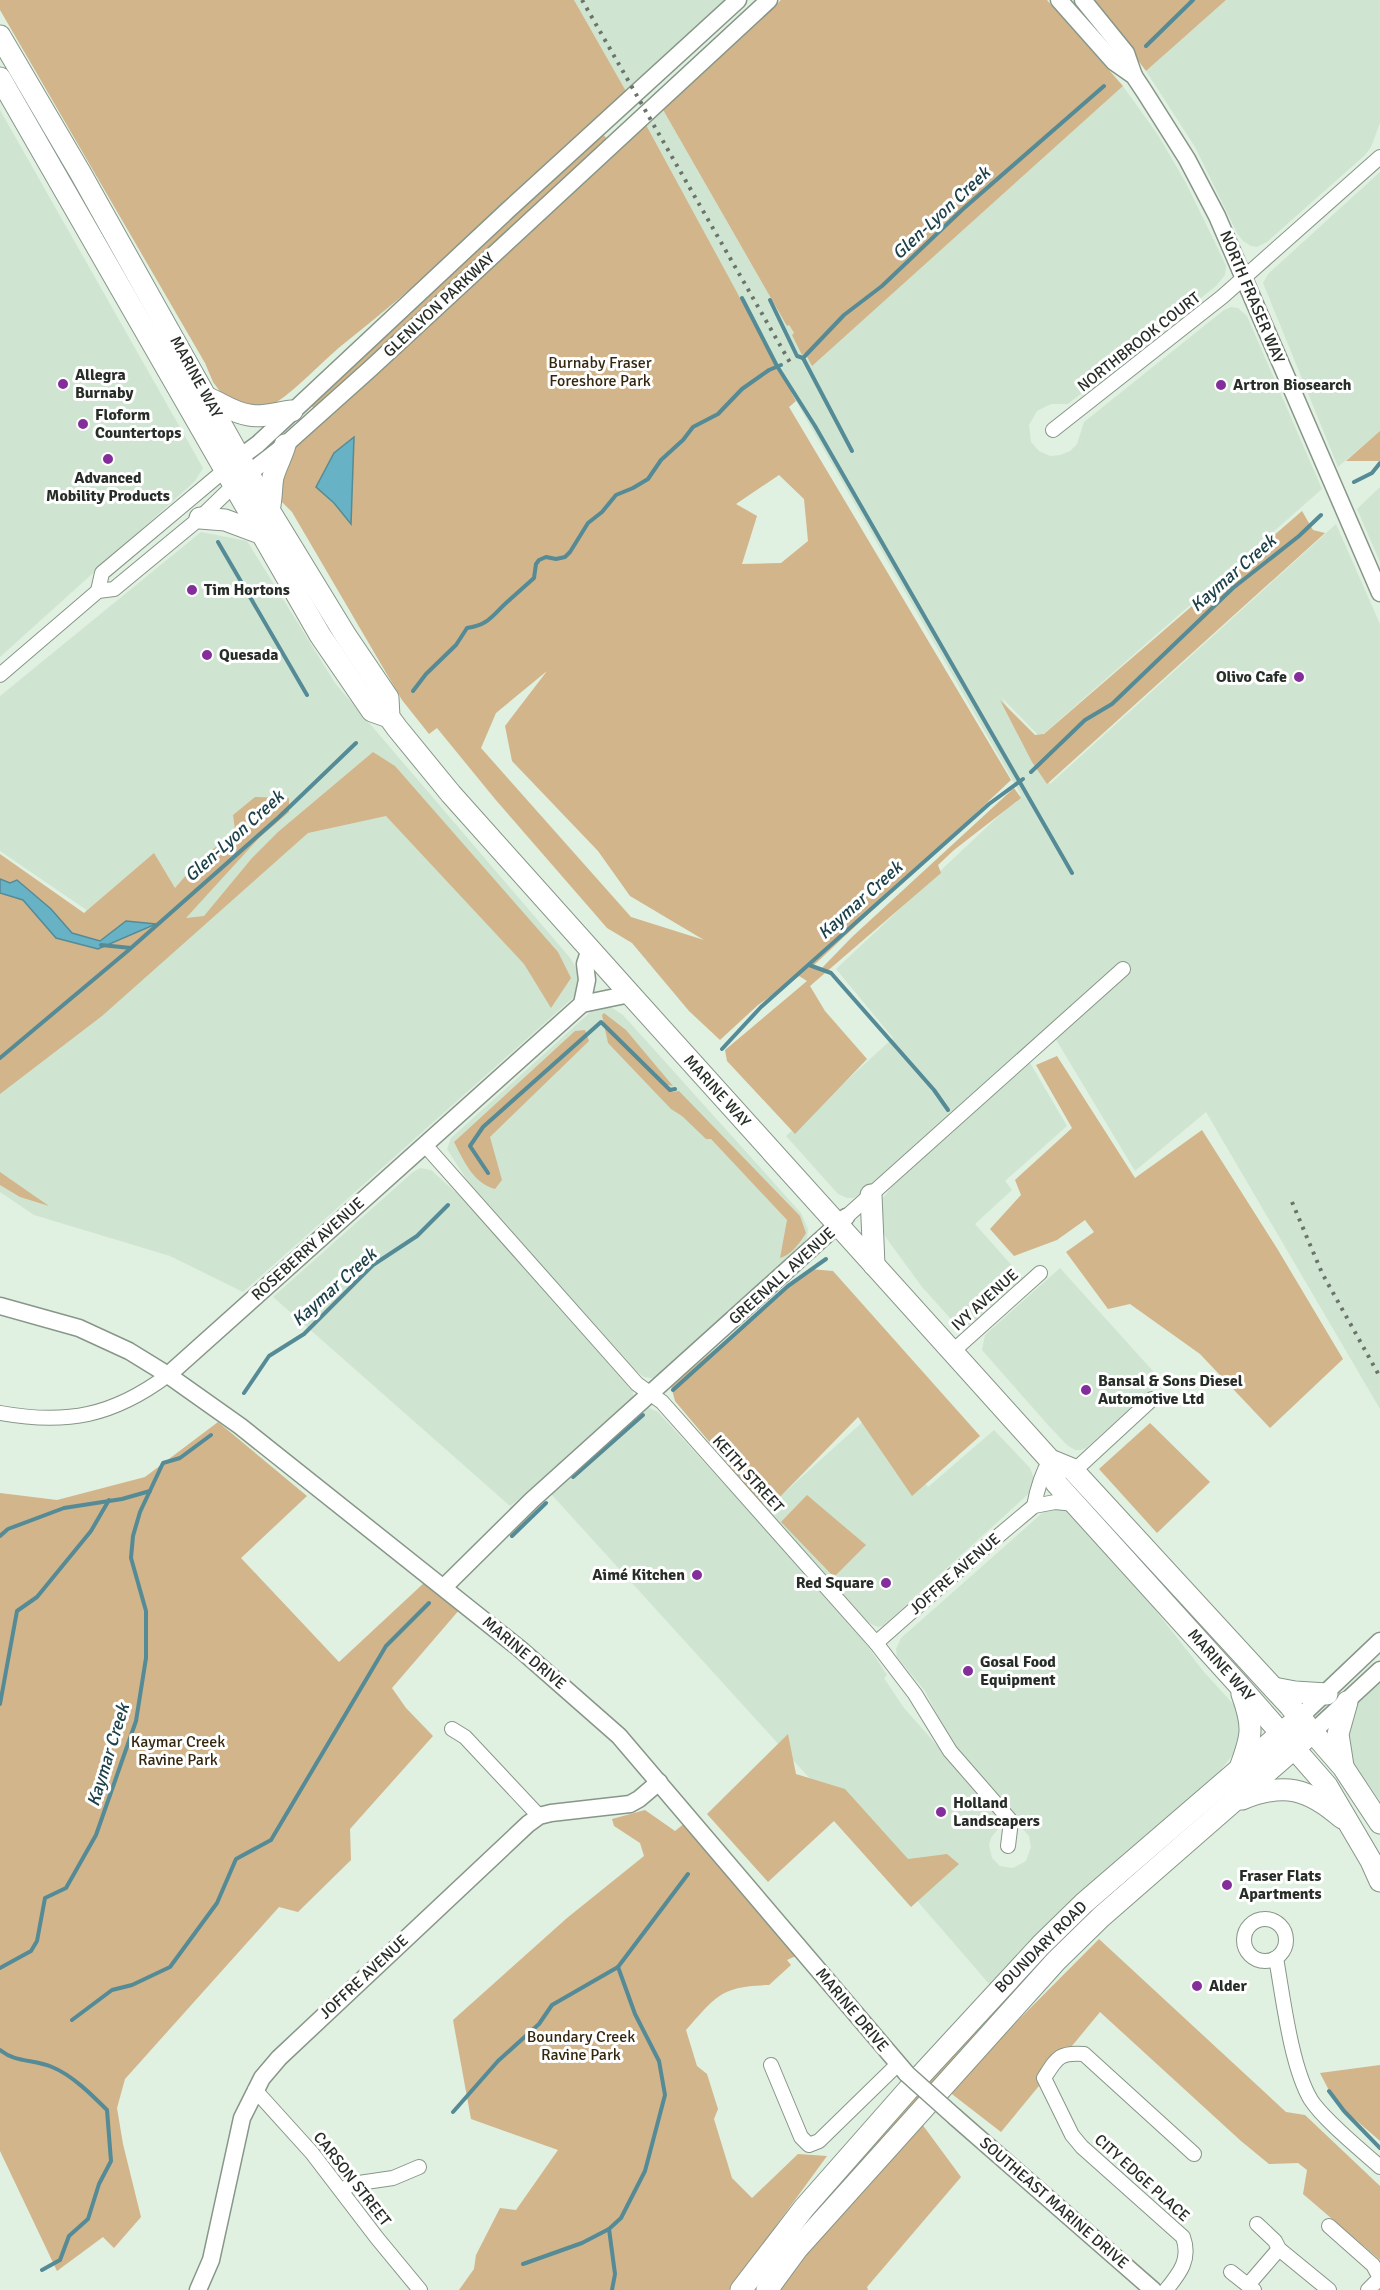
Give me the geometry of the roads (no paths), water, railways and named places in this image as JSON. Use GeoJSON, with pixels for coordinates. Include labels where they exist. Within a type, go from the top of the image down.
{"type":"FeatureCollection","features":[{"type":"Feature","properties":{"kind":"main road","name":"MARINE WAY"},"geometry":{"type":"LineString","coordinates":[[0,36],[208,398],[260,533],[339,666],[372,711],[389,717],[452,794],[630,994],[842,1221],[874,1265],[1050,1460],[1074,1471],[1274,1688],[1343,1767],[1380,1823]]}},
{"type":"Feature","properties":{"kind":"main road","name":"MARINE WAY"},"geometry":{"type":"LineString","coordinates":[[0,78],[237,471],[269,510],[346,636],[388,698],[389,717]]}},
{"type":"Feature","properties":{"kind":"main road"},"geometry":{"type":"LineString","coordinates":[[208,398],[236,412],[251,416],[292,411]]}},
{"type":"Feature","properties":{"kind":"main road"},"geometry":{"type":"LineString","coordinates":[[269,510],[274,474],[285,445]]}},
{"type":"Feature","properties":{"kind":"main road"},"geometry":{"type":"LineString","coordinates":[[200,518],[225,520],[260,533]]}},
{"type":"Feature","properties":{"kind":"main road"},"geometry":{"type":"LineString","coordinates":[[871,1195],[870,1218],[874,1265]]}},
{"type":"Feature","properties":{"kind":"main road","name":"MARINE WAY"},"geometry":{"type":"LineString","coordinates":[[1050,1460],[1056,1483],[1239,1684],[1327,1786],[1371,1861],[1380,1881]]}},
{"type":"Feature","properties":{"kind":"main road"},"geometry":{"type":"LineString","coordinates":[[1239,1684],[1251,1718],[1250,1740],[1239,1771]]}},
{"type":"Feature","properties":{"kind":"main road"},"geometry":{"type":"LineString","coordinates":[[1274,1688],[1327,1694]]}},
{"type":"Feature","properties":{"kind":"main road"},"geometry":{"type":"LineString","coordinates":[[1343,1767],[1338,1734],[1347,1702]]}},
{"type":"Feature","properties":{"kind":"main road","name":"BOUNDARY ROAD"},"geometry":{"type":"LineString","coordinates":[[767,2290],[797,2249],[1056,1960],[1230,1803],[1306,1725]]}},
{"type":"Feature","properties":{"kind":"main road","name":"BOUNDARY ROAD"},"geometry":{"type":"LineString","coordinates":[[741,2290],[804,2208],[1001,1986],[1084,1903],[1239,1771],[1288,1741]]}},
{"type":"Feature","properties":{"kind":"main road"},"geometry":{"type":"LineString","coordinates":[[1230,1803],[1263,1790],[1293,1790],[1309,1795],[1328,1806],[1351,1827]]}},
{"type":"Feature","properties":{"kind":"street","name":"GLENLYON PARKWAY"},"geometry":{"type":"LineString","coordinates":[[0,675],[98,591],[114,589],[200,518],[258,444],[292,411],[738,0]]}},
{"type":"Feature","properties":{"kind":"street","name":"GLENLYON PARKWAY"},"geometry":{"type":"LineString","coordinates":[[98,591],[102,573],[237,471],[285,445],[769,0]]}},
{"type":"Feature","properties":{"kind":"street","name":"NORTH FRASER WAY"},"geometry":{"type":"LineString","coordinates":[[1059,0],[1114,62],[1134,76]]}},
{"type":"Feature","properties":{"kind":"street","name":"NORTH FRASER WAY"},"geometry":{"type":"LineString","coordinates":[[1083,0],[1126,53],[1134,76],[1187,159],[1217,216],[1380,593]]}},
{"type":"Feature","properties":{"kind":"street","name":"NORTHBROOK COURT"},"geometry":{"type":"LineString","coordinates":[[1053,430],[1222,297],[1380,157]]}},
{"type":"Feature","properties":{"kind":"street"},"geometry":{"type":"LineString","coordinates":[[590,949],[585,964],[586,980],[582,1004],[630,994]]}},
{"type":"Feature","properties":{"kind":"street","name":"GREENALL AVENUE"},"geometry":{"type":"LineString","coordinates":[[444,1587],[532,1500],[1123,969]]}},
{"type":"Feature","properties":{"kind":"street","name":"ROSEBERRY AVENUE"},"geometry":{"type":"LineString","coordinates":[[0,1413],[44,1419],[92,1415],[118,1406],[168,1375],[582,1004]]}},
{"type":"Feature","properties":{"kind":"street","name":"KEITH STREET"},"geometry":{"type":"LineString","coordinates":[[425,1145],[637,1384],[662,1402],[876,1643],[915,1694],[950,1751],[1011,1821],[1008,1846]]}},
{"type":"Feature","properties":{"kind":"street","name":"IVY AVENUE"},"geometry":{"type":"LineString","coordinates":[[952,1352],[1040,1273]]}},
{"type":"Feature","properties":{"kind":"street","name":"MARINE DRIVE"},"geometry":{"type":"LineString","coordinates":[[0,1306],[79,1328],[120,1346],[168,1375],[240,1426],[444,1587],[592,1711],[620,1736],[902,2069],[955,2117]]}},
{"type":"Feature","properties":{"kind":"street"},"geometry":{"type":"LineString","coordinates":[[1074,1471],[1152,1399]]}},
{"type":"Feature","properties":{"kind":"street"},"geometry":{"type":"LineString","coordinates":[[1050,1460],[1040,1477],[1040,1486],[1034,1506],[1055,1502],[1075,1504]]}},
{"type":"Feature","properties":{"kind":"street","name":"JOFFRE AVENUE"},"geometry":{"type":"LineString","coordinates":[[876,1643],[1034,1506]]}},
{"type":"Feature","properties":{"kind":"street","name":"BOUNDARY ROAD"},"geometry":{"type":"LineString","coordinates":[[1306,1725],[1327,1694],[1380,1641]]}},
{"type":"Feature","properties":{"kind":"street","name":"BOUNDARY ROAD"},"geometry":{"type":"LineString","coordinates":[[1306,1725],[1347,1702],[1380,1670]]}},
{"type":"Feature","properties":{"kind":"street"},"geometry":{"type":"LineString","coordinates":[[452,1730],[465,1737],[539,1816],[630,1804],[659,1782]]}},
{"type":"Feature","properties":{"kind":"street","name":"JOFFRE AVENUE"},"geometry":{"type":"LineString","coordinates":[[198,2290],[211,2260],[242,2118],[255,2090],[279,2058],[515,1835],[539,1816]]}},
{"type":"Feature","properties":{"kind":"street"},"geometry":{"type":"LineString","coordinates":[[1276,1958],[1297,2068],[1304,2086],[1312,2101],[1324,2114],[1380,2168]]}},
{"type":"Feature","properties":{"kind":"street","name":"CITY EDGE PLACE"},"geometry":{"type":"LineString","coordinates":[[1166,2290],[1183,2269],[1187,2248],[1182,2237],[1082,2147],[1072,2135],[1044,2078],[1057,2059],[1069,2053],[1084,2054],[1194,2154]]}},
{"type":"Feature","properties":{"kind":"street"},"geometry":{"type":"LineString","coordinates":[[771,2065],[801,2137],[809,2145],[819,2141],[902,2069]]}},
{"type":"Feature","properties":{"kind":"street","name":"CARSON STREET"},"geometry":{"type":"LineString","coordinates":[[255,2090],[312,2153],[420,2290]]}},
{"type":"Feature","properties":{"kind":"street","name":"SOUTHEAST MARINE DRIVE"},"geometry":{"type":"LineString","coordinates":[[955,2117],[1153,2290]]}},
{"type":"Feature","properties":{"kind":"street"},"geometry":{"type":"LineString","coordinates":[[342,2190],[352,2184],[393,2178],[419,2167]]}},
{"type":"Feature","properties":{"kind":"street"},"geometry":{"type":"LineString","coordinates":[[1257,2224],[1275,2241],[1279,2249],[1329,2290]]}},
{"type":"Feature","properties":{"kind":"street"},"geometry":{"type":"LineString","coordinates":[[1329,2226],[1373,2265],[1380,2278],[1368,2290]]}},
{"type":"Feature","properties":{"kind":"street"},"geometry":{"type":"LineString","coordinates":[[1231,2272],[1251,2288],[1279,2249]]}},
{"type":"Feature","properties":{"kind":"water"},"geometry":{"type":"Polygon","coordinates":[[[354,437],[351,524],[334,503],[316,487],[334,453],[354,437]]]}},
{"type":"Feature","properties":{"kind":"water"},"geometry":{"type":"Polygon","coordinates":[[[0,879],[10,883],[17,880],[51,909],[72,933],[100,941],[126,921],[156,924],[98,949],[56,938],[23,900],[0,893],[0,879]]]}},
{"type":"Feature","properties":{"kind":"waterway","name":"Glen-Lyon Creek"},"geometry":{"type":"LineString","coordinates":[[1146,46],[1193,0]]}},
{"type":"Feature","properties":{"kind":"waterway","name":"Glen-Lyon Creek"},"geometry":{"type":"LineString","coordinates":[[770,300],[797,356],[803,358],[844,315],[882,286],[963,209],[1104,86]]}},
{"type":"Feature","properties":{"kind":"waterway"},"geometry":{"type":"LineString","coordinates":[[742,298],[777,366],[815,426],[1072,873]]}},
{"type":"Feature","properties":{"kind":"waterway"},"geometry":{"type":"LineString","coordinates":[[803,358],[852,451]]}},
{"type":"Feature","properties":{"kind":"waterway","name":"Glen-Lyon Creek"},"geometry":{"type":"LineString","coordinates":[[413,691],[426,674],[456,645],[467,628],[489,620],[534,578],[536,564],[539,560],[546,557],[556,559],[565,557],[588,523],[602,512],[616,495],[648,479],[661,460],[683,440],[693,427],[718,414],[742,389],[769,370],[781,365]]}},
{"type":"Feature","properties":{"kind":"waterway","name":"Kaymar Creek"},"geometry":{"type":"LineString","coordinates":[[1354,482],[1372,473],[1380,463]]}},
{"type":"Feature","properties":{"kind":"waterway","name":"Kaymar Creek"},"geometry":{"type":"LineString","coordinates":[[1031,772],[1085,720],[1112,704],[1233,588],[1299,536],[1321,515]]}},
{"type":"Feature","properties":{"kind":"waterway"},"geometry":{"type":"LineString","coordinates":[[218,542],[307,695]]}},
{"type":"Feature","properties":{"kind":"waterway","name":"Glen-Lyon Creek"},"geometry":{"type":"LineString","coordinates":[[101,945],[131,948],[278,818],[356,743]]}},
{"type":"Feature","properties":{"kind":"waterway","name":"Kaymar Creek"},"geometry":{"type":"LineString","coordinates":[[722,1049],[761,1007],[989,804],[1023,779]]}},
{"type":"Feature","properties":{"kind":"waterway","name":"Glen-Lyon Creek"},"geometry":{"type":"LineString","coordinates":[[0,1058],[130,949]]}},
{"type":"Feature","properties":{"kind":"waterway"},"geometry":{"type":"LineString","coordinates":[[809,965],[831,973],[934,1090],[948,1110]]}},
{"type":"Feature","properties":{"kind":"waterway","name":"Kaymar Creek"},"geometry":{"type":"LineString","coordinates":[[488,1173],[470,1146],[483,1127],[601,1022],[670,1090],[675,1089]]}},
{"type":"Feature","properties":{"kind":"waterway","name":"Kaymar Creek"},"geometry":{"type":"LineString","coordinates":[[244,1393],[269,1356],[304,1334],[373,1265],[417,1236],[448,1205]]}},
{"type":"Feature","properties":{"kind":"waterway"},"geometry":{"type":"LineString","coordinates":[[673,1390],[788,1286],[826,1259]]}},
{"type":"Feature","properties":{"kind":"waterway"},"geometry":{"type":"LineString","coordinates":[[573,1477],[643,1415]]}},
{"type":"Feature","properties":{"kind":"waterway","name":"Kaymar Creek"},"geometry":{"type":"LineString","coordinates":[[0,1968],[31,1951],[37,1941],[45,1898],[66,1888],[96,1835],[136,1721],[146,1658],[146,1611],[131,1558],[133,1536],[140,1512],[163,1463],[180,1458],[211,1435]]}},
{"type":"Feature","properties":{"kind":"waterway"},"geometry":{"type":"LineString","coordinates":[[0,1536],[8,1529],[64,1508],[122,1499],[150,1491]]}},
{"type":"Feature","properties":{"kind":"waterway"},"geometry":{"type":"LineString","coordinates":[[0,1704],[17,1611],[37,1597],[91,1531],[109,1500]]}},
{"type":"Feature","properties":{"kind":"waterway"},"geometry":{"type":"LineString","coordinates":[[512,1536],[546,1503]]}},
{"type":"Feature","properties":{"kind":"waterway"},"geometry":{"type":"LineString","coordinates":[[72,2020],[112,1990],[132,1985],[170,1967],[217,1903],[236,1859],[271,1840],[386,1646],[429,1603]]}},
{"type":"Feature","properties":{"kind":"waterway"},"geometry":{"type":"LineString","coordinates":[[453,2112],[498,2061],[539,2024],[552,2005],[618,1967],[688,1874]]}},
{"type":"Feature","properties":{"kind":"waterway"},"geometry":{"type":"LineString","coordinates":[[523,2264],[582,2243],[609,2229],[621,2218],[645,2171],[665,2095],[659,2061],[635,2014],[618,1967]]}},
{"type":"Feature","properties":{"kind":"waterway"},"geometry":{"type":"LineString","coordinates":[[0,2050],[12,2057],[45,2065],[67,2075],[107,2110],[111,2161],[99,2184],[88,2219],[69,2236],[60,2260],[42,2270]]}},
{"type":"Feature","properties":{"kind":"waterway"},"geometry":{"type":"LineString","coordinates":[[1329,2091],[1344,2111],[1380,2148]]}},
{"type":"Feature","properties":{"kind":"waterway"},"geometry":{"type":"LineString","coordinates":[[609,2229],[615,2274],[612,2290]]}},
{"type":"Feature","properties":{"kind":"railway"},"geometry":{"type":"LineString","coordinates":[[582,0],[792,366]]}},
{"type":"Feature","properties":{"kind":"railway"},"geometry":{"type":"LineString","coordinates":[[1292,1202],[1322,1273],[1380,1377]]}},
{"type":"Feature","properties":{"kind":"place","name":"Allegra Burnaby"},"geometry":{"type":"Point","coordinates":[63,384]}},
{"type":"Feature","properties":{"kind":"place","name":"Artron Biosearch"},"geometry":{"type":"Point","coordinates":[1221,385]}},
{"type":"Feature","properties":{"kind":"place","name":"Floform Countertops"},"geometry":{"type":"Point","coordinates":[83,424]}},
{"type":"Feature","properties":{"kind":"place","name":"Advanced Mobility Products"},"geometry":{"type":"Point","coordinates":[108,459]}},
{"type":"Feature","properties":{"kind":"place","name":"Tim Hortons"},"geometry":{"type":"Point","coordinates":[192,590]}},
{"type":"Feature","properties":{"kind":"place","name":"Quesada"},"geometry":{"type":"Point","coordinates":[207,655]}},
{"type":"Feature","properties":{"kind":"place","name":"Olivo Cafe"},"geometry":{"type":"Point","coordinates":[1299,677]}},
{"type":"Feature","properties":{"kind":"place","name":"Bansal & Sons Diesel Automotive Ltd"},"geometry":{"type":"Point","coordinates":[1086,1390]}},
{"type":"Feature","properties":{"kind":"place","name":"Aimé Kitchen"},"geometry":{"type":"Point","coordinates":[697,1575]}},
{"type":"Feature","properties":{"kind":"place","name":"Red Square"},"geometry":{"type":"Point","coordinates":[886,1583]}},
{"type":"Feature","properties":{"kind":"place","name":"Gosal Food Equipment"},"geometry":{"type":"Point","coordinates":[968,1671]}},
{"type":"Feature","properties":{"kind":"place","name":"Holland Landscapers"},"geometry":{"type":"Point","coordinates":[941,1812]}},
{"type":"Feature","properties":{"kind":"place","name":"Fraser Flats Apartments"},"geometry":{"type":"Point","coordinates":[1227,1885]}},
{"type":"Feature","properties":{"kind":"place","name":"Alder"},"geometry":{"type":"Point","coordinates":[1197,1986]}},
{"type":"Feature","properties":{"kind":"park label","name":"Burnaby Fraser Foreshore Park"},"geometry":{"type":"Point","coordinates":[600,372]}},
{"type":"Feature","properties":{"kind":"park label","name":"Kaymar Creek Ravine Park"},"geometry":{"type":"Point","coordinates":[178,1751]}},
{"type":"Feature","properties":{"kind":"park label","name":"Boundary Creek Ravine Park"},"geometry":{"type":"Point","coordinates":[581,2046]}}]}
